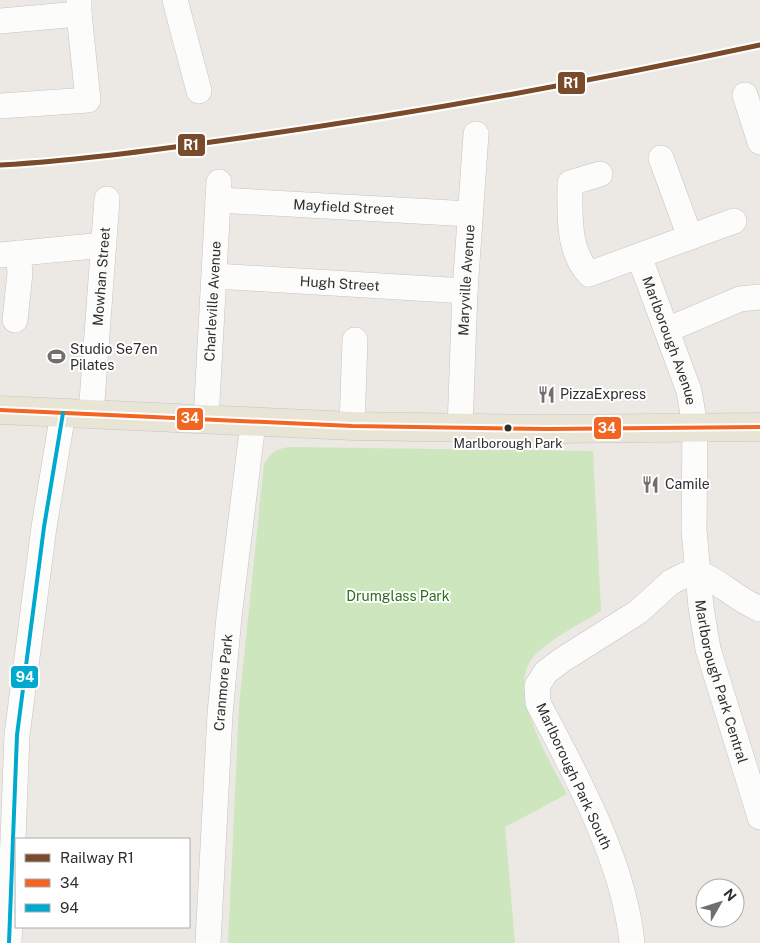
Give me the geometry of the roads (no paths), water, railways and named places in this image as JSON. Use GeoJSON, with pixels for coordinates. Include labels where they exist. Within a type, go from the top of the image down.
{"type":"FeatureCollection","features":[{"type":"Feature","properties":{"kind":"main road"},"geometry":{"type":"LineString","coordinates":[[0,410],[252,423],[352,426],[460,428],[760,427]]}},
{"type":"Feature","properties":{"kind":"street"},"geometry":{"type":"LineString","coordinates":[[175,0],[199,91]]}},
{"type":"Feature","properties":{"kind":"street"},"geometry":{"type":"LineString","coordinates":[[0,20],[79,7],[88,100],[0,106]]}},
{"type":"Feature","properties":{"kind":"street"},"geometry":{"type":"LineString","coordinates":[[745,95],[760,142]]}},
{"type":"Feature","properties":{"kind":"street","name":"Maryville Avenue"},"geometry":{"type":"LineString","coordinates":[[460,428],[465,291],[476,134]]}},
{"type":"Feature","properties":{"kind":"street"},"geometry":{"type":"LineString","coordinates":[[661,158],[690,237]]}},
{"type":"Feature","properties":{"kind":"street"},"geometry":{"type":"LineString","coordinates":[[600,174],[570,183],[570,231],[580,264],[589,274],[734,221]]}},
{"type":"Feature","properties":{"kind":"street","name":"Mayfield Street"},"geometry":{"type":"LineString","coordinates":[[219,191],[470,214]]}},
{"type":"Feature","properties":{"kind":"street","name":"Charleville Avenue"},"geometry":{"type":"LineString","coordinates":[[206,420],[219,191]]}},
{"type":"Feature","properties":{"kind":"street","name":"Mowhan Street"},"geometry":{"type":"LineString","coordinates":[[92,415],[107,199]]}},
{"type":"Feature","properties":{"kind":"street"},"geometry":{"type":"LineString","coordinates":[[16,320],[20,272],[9,254],[104,245]]}},
{"type":"Feature","properties":{"kind":"street","name":"Marlborough Avenue"},"geometry":{"type":"LineString","coordinates":[[639,256],[689,391],[695,426]]}},
{"type":"Feature","properties":{"kind":"street","name":"Hugh Street"},"geometry":{"type":"LineString","coordinates":[[215,276],[465,291]]}},
{"type":"Feature","properties":{"kind":"street"},"geometry":{"type":"LineString","coordinates":[[667,330],[740,299],[760,297]]}},
{"type":"Feature","properties":{"kind":"street"},"geometry":{"type":"LineString","coordinates":[[352,426],[355,340]]}},
{"type":"Feature","properties":{"kind":"street"},"geometry":{"type":"LineString","coordinates":[[9,943],[17,735],[44,528],[62,414]]}},
{"type":"Feature","properties":{"kind":"street","name":"Cranmore Park"},"geometry":{"type":"LineString","coordinates":[[208,943],[220,714],[229,617],[252,423]]}},
{"type":"Feature","properties":{"kind":"street"},"geometry":{"type":"LineString","coordinates":[[695,426],[694,530],[697,572],[708,576],[747,604],[760,609]]}},
{"type":"Feature","properties":{"kind":"street","name":"Marlborough Park Central"},"geometry":{"type":"LineString","coordinates":[[697,572],[708,649],[760,817]]}},
{"type":"Feature","properties":{"kind":"street","name":"Marlborough Park South"},"geometry":{"type":"LineString","coordinates":[[632,943],[621,888],[607,846],[538,703],[538,686],[546,672],[562,660],[638,612],[671,582],[685,575],[697,572]]}},
{"type":"Feature","properties":{"kind":"rail line","name":"R1"},"geometry":{"type":"LineString","coordinates":[[0,165],[95,157],[159,149],[381,117],[571,83],[760,45]]}},
{"type":"Feature","properties":{"kind":"place","name":"Studio Se7en Pilates"},"geometry":{"type":"Point","coordinates":[56,357]}},
{"type":"Feature","properties":{"kind":"place","name":"PizzaExpress"},"geometry":{"type":"Point","coordinates":[546,394]}},
{"type":"Feature","properties":{"kind":"place","name":"Marlborough Park"},"geometry":{"type":"Point","coordinates":[508,428]}},
{"type":"Feature","properties":{"kind":"place","name":"Camile"},"geometry":{"type":"Point","coordinates":[651,484]}},
{"type":"Feature","properties":{"kind":"park label","name":"Drumglass Park"},"geometry":{"type":"Point","coordinates":[398,596]}}]}
